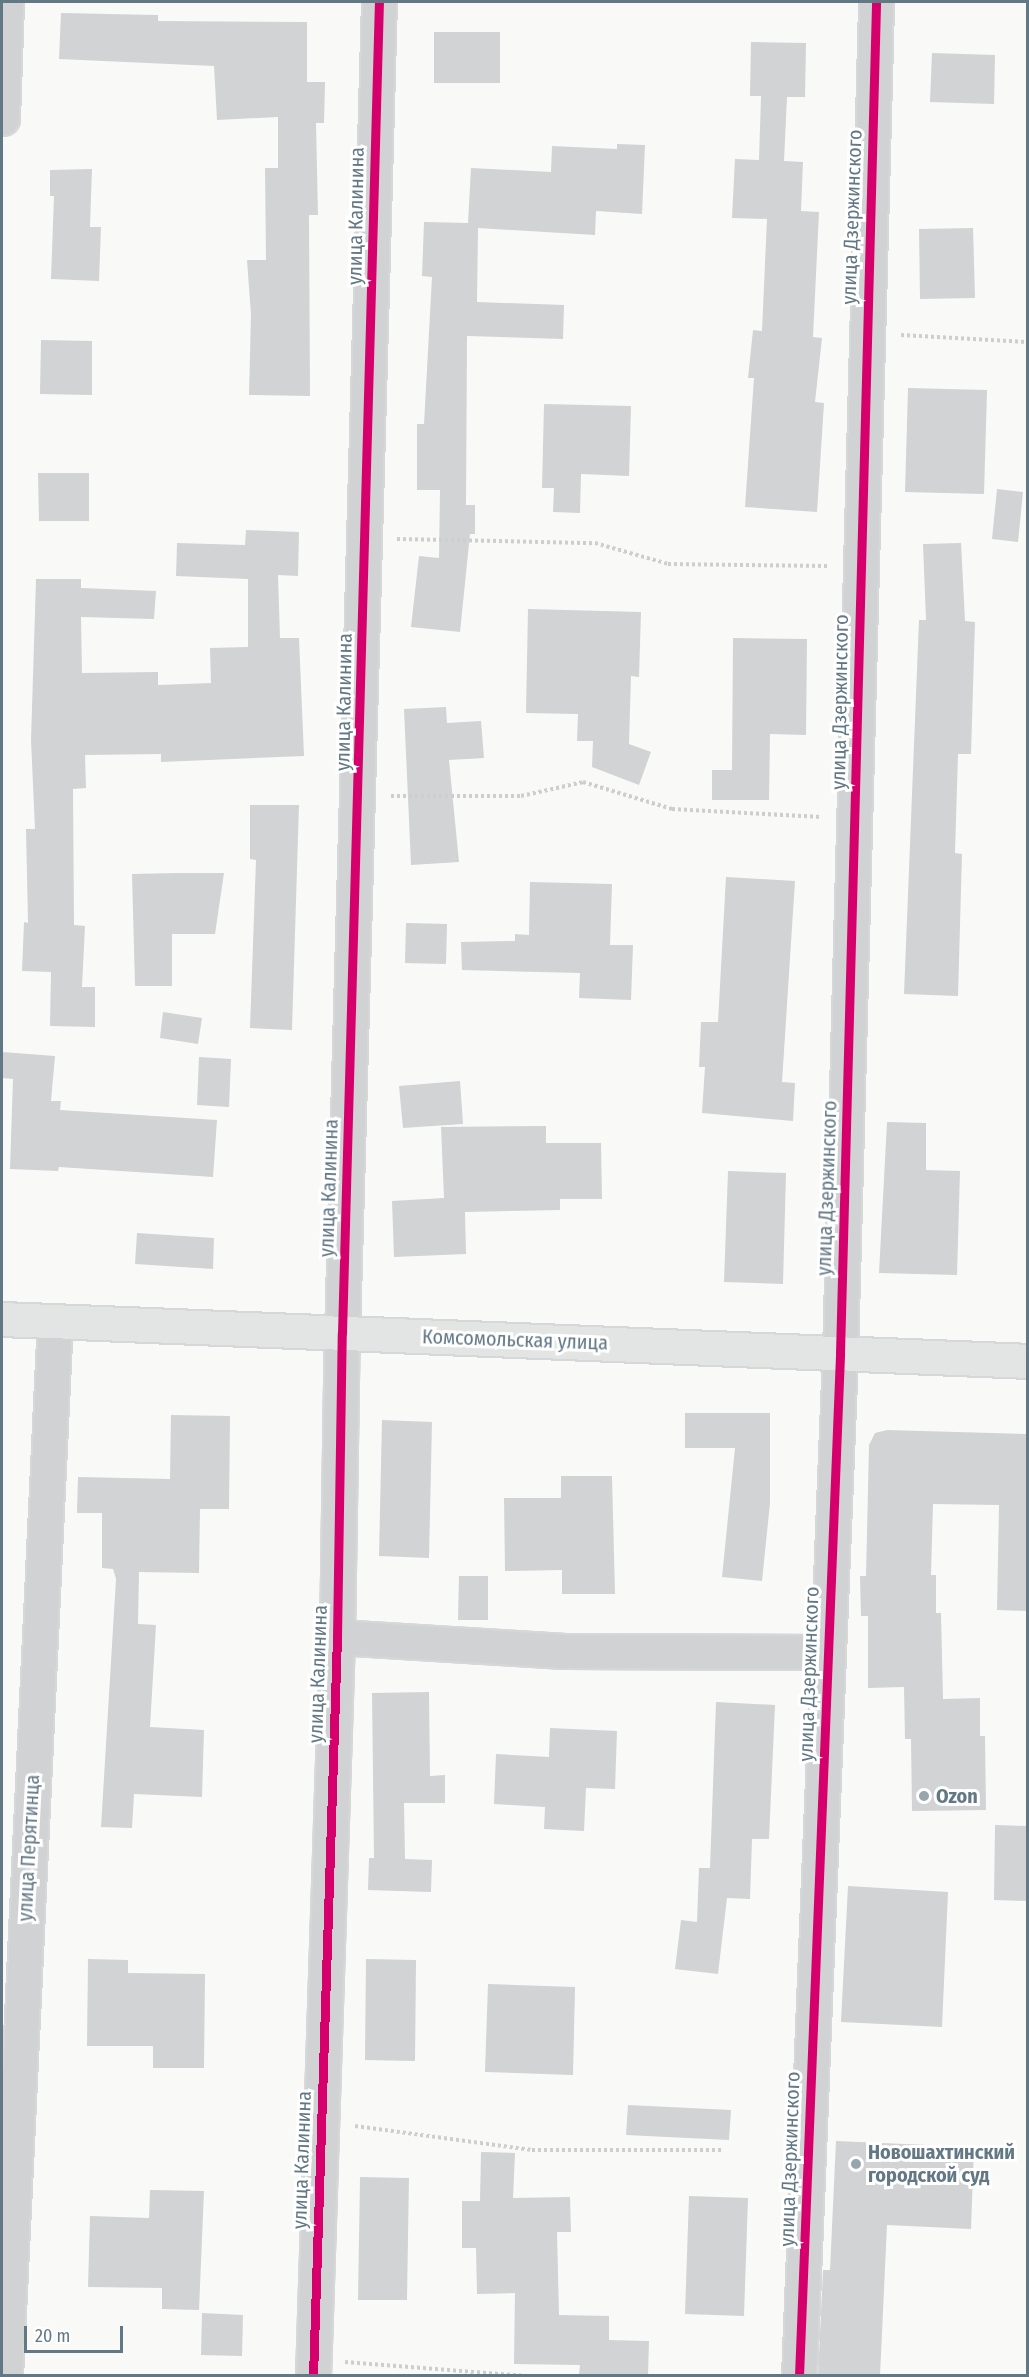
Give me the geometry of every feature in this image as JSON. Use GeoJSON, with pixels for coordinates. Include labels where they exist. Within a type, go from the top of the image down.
{"type":"FeatureCollection","features":[{"type":"Feature","properties":{"kind":"main road","name":"Комсомольская улица"},"geometry":{"type":"LineString","coordinates":[[2,1319],[1028,1361]]}},
{"type":"Feature","properties":{"kind":"street"},"geometry":{"type":"LineString","coordinates":[[2,118],[6,2]]}},
{"type":"Feature","properties":{"kind":"street","name":"улица Калинина"},"geometry":{"type":"LineString","coordinates":[[314,2368],[337,1637],[342,1333],[360,797],[380,2]]}},
{"type":"Feature","properties":{"kind":"street","name":"улица Дзержинского"},"geometry":{"type":"LineString","coordinates":[[799,2376],[840,1353],[876,2]]}},
{"type":"Feature","properties":{"kind":"street","name":"улица Перятинца"},"geometry":{"type":"LineString","coordinates":[[4,2376],[10,2095],[55,1321]]}},
{"type":"Feature","properties":{"kind":"street"},"geometry":{"type":"LineString","coordinates":[[337,1637],[565,1651],[828,1652]]}},
{"type":"Feature","properties":{"kind":"path"},"geometry":{"type":"LineString","coordinates":[[867,333],[1028,342]]}},
{"type":"Feature","properties":{"kind":"path"},"geometry":{"type":"LineString","coordinates":[[366,538],[595,543],[668,564],[861,566]]}},
{"type":"Feature","properties":{"kind":"path"},"geometry":{"type":"LineString","coordinates":[[360,797],[521,796],[583,782],[672,809],[855,819]]}},
{"type":"Feature","properties":{"kind":"path"},"geometry":{"type":"LineString","coordinates":[[321,2123],[404,2131],[532,2150],[721,2150]]}},
{"type":"Feature","properties":{"kind":"path"},"geometry":{"type":"LineString","coordinates":[[314,2368],[529,2376]]}},
{"type":"Feature","properties":{"kind":"building"},"geometry":{"type":"Polygon","coordinates":[[[61,13],[158,15],[158,21],[307,22],[307,82],[325,82],[324,123],[316,123],[318,215],[309,215],[310,396],[249,395],[251,315],[247,260],[266,260],[265,168],[278,168],[278,117],[217,120],[214,66],[59,59],[61,13]]]}},
{"type":"Feature","properties":{"kind":"building"},"geometry":{"type":"Polygon","coordinates":[[[434,32],[500,32],[500,83],[434,83],[434,32]]]}},
{"type":"Feature","properties":{"kind":"building"},"geometry":{"type":"Polygon","coordinates":[[[751,42],[806,43],[805,97],[787,97],[784,161],[803,162],[801,211],[819,212],[813,337],[822,338],[815,402],[824,403],[817,512],[745,507],[754,378],[748,378],[753,330],[762,331],[767,219],[732,218],[735,159],[759,160],[761,96],[750,96],[751,42]]]}},
{"type":"Feature","properties":{"kind":"building"},"geometry":{"type":"Polygon","coordinates":[[[932,53],[995,55],[994,104],[930,102],[932,53]]]}},
{"type":"Feature","properties":{"kind":"building"},"geometry":{"type":"Polygon","coordinates":[[[617,144],[645,145],[642,214],[596,211],[595,235],[478,228],[477,302],[564,305],[563,339],[467,336],[466,505],[475,505],[475,534],[470,534],[460,632],[411,627],[419,556],[439,558],[440,490],[417,490],[417,424],[424,424],[432,277],[422,276],[424,222],[468,223],[471,168],[551,172],[552,146],[617,149],[617,144]]]}},
{"type":"Feature","properties":{"kind":"building"},"geometry":{"type":"Polygon","coordinates":[[[92,169],[90,227],[101,227],[99,281],[51,279],[54,196],[50,196],[50,170],[92,169]]]}},
{"type":"Feature","properties":{"kind":"building"},"geometry":{"type":"Polygon","coordinates":[[[973,228],[975,298],[920,299],[919,229],[973,228]]]}},
{"type":"Feature","properties":{"kind":"building"},"geometry":{"type":"Polygon","coordinates":[[[41,340],[92,341],[92,395],[40,394],[41,340]]]}},
{"type":"Feature","properties":{"kind":"building"},"geometry":{"type":"Polygon","coordinates":[[[908,388],[987,390],[984,494],[905,492],[908,388]]]}},
{"type":"Feature","properties":{"kind":"building"},"geometry":{"type":"Polygon","coordinates":[[[544,404],[631,406],[629,476],[581,474],[580,513],[553,512],[554,488],[542,488],[544,404]]]}},
{"type":"Feature","properties":{"kind":"building"},"geometry":{"type":"Polygon","coordinates":[[[38,473],[89,473],[89,521],[39,521],[38,473]]]}},
{"type":"Feature","properties":{"kind":"building"},"geometry":{"type":"Polygon","coordinates":[[[997,489],[1023,492],[1018,542],[992,539],[997,489]]]}},
{"type":"Feature","properties":{"kind":"building"},"geometry":{"type":"Polygon","coordinates":[[[246,530],[299,532],[298,576],[278,575],[280,638],[299,638],[304,756],[161,762],[161,754],[85,755],[86,788],[73,789],[74,925],[85,926],[82,987],[95,987],[95,1027],[50,1026],[51,972],[22,971],[24,922],[28,923],[26,829],[35,829],[31,740],[36,579],[81,579],[81,588],[156,591],[154,619],[81,617],[82,673],[158,672],[158,685],[211,683],[210,648],[248,647],[248,579],[176,576],[177,543],[245,545],[246,530]]]}},
{"type":"Feature","properties":{"kind":"building"},"geometry":{"type":"Polygon","coordinates":[[[961,543],[965,621],[975,622],[971,754],[958,754],[955,853],[962,854],[958,996],[904,994],[919,620],[926,620],[923,544],[961,543]]]}},
{"type":"Feature","properties":{"kind":"building"},"geometry":{"type":"Polygon","coordinates":[[[528,609],[641,612],[639,677],[631,676],[629,744],[651,752],[639,785],[592,767],[593,741],[577,741],[578,714],[526,713],[528,609]]]}},
{"type":"Feature","properties":{"kind":"building"},"geometry":{"type":"Polygon","coordinates":[[[733,638],[807,639],[806,735],[770,734],[769,800],[712,800],[712,770],[732,770],[733,638]]]}},
{"type":"Feature","properties":{"kind":"building"},"geometry":{"type":"Polygon","coordinates":[[[446,707],[447,723],[481,721],[484,758],[449,760],[459,862],[411,865],[404,709],[446,707]]]}},
{"type":"Feature","properties":{"kind":"building"},"geometry":{"type":"Polygon","coordinates":[[[250,805],[299,805],[292,1030],[250,1028],[256,860],[250,859],[250,805]]]}},
{"type":"Feature","properties":{"kind":"building"},"geometry":{"type":"Polygon","coordinates":[[[224,873],[215,934],[172,934],[172,986],[135,986],[132,874],[224,873]]]}},
{"type":"Feature","properties":{"kind":"building"},"geometry":{"type":"Polygon","coordinates":[[[726,877],[795,881],[782,1082],[795,1083],[793,1121],[702,1113],[705,1067],[699,1067],[701,1022],[718,1022],[726,877]]]}},
{"type":"Feature","properties":{"kind":"building"},"geometry":{"type":"Polygon","coordinates":[[[530,882],[612,884],[610,945],[633,945],[631,1000],[579,998],[580,973],[462,970],[461,942],[515,941],[515,934],[529,935],[530,882]]]}},
{"type":"Feature","properties":{"kind":"building"},"geometry":{"type":"Polygon","coordinates":[[[406,923],[447,924],[446,964],[405,963],[406,923]]]}},
{"type":"Feature","properties":{"kind":"building"},"geometry":{"type":"Polygon","coordinates":[[[163,1012],[202,1018],[198,1044],[160,1038],[163,1012]]]}},
{"type":"Feature","properties":{"kind":"building"},"geometry":{"type":"Polygon","coordinates":[[[2,1052],[55,1056],[51,1101],[61,1101],[60,1110],[217,1120],[213,1177],[59,1167],[58,1171],[10,1169],[13,1079],[2,1078],[2,1052]]]}},
{"type":"Feature","properties":{"kind":"building"},"geometry":{"type":"Polygon","coordinates":[[[199,1057],[231,1059],[229,1107],[197,1105],[199,1057]]]}},
{"type":"Feature","properties":{"kind":"building"},"geometry":{"type":"Polygon","coordinates":[[[460,1081],[463,1124],[403,1128],[399,1086],[460,1081]]]}},
{"type":"Feature","properties":{"kind":"building"},"geometry":{"type":"Polygon","coordinates":[[[887,1122],[926,1123],[926,1170],[960,1171],[957,1275],[879,1273],[887,1122]]]}},
{"type":"Feature","properties":{"kind":"building"},"geometry":{"type":"Polygon","coordinates":[[[546,1126],[546,1143],[601,1143],[602,1199],[560,1199],[560,1210],[465,1212],[466,1254],[394,1257],[392,1201],[444,1198],[441,1127],[546,1126]]]}},
{"type":"Feature","properties":{"kind":"building"},"geometry":{"type":"Polygon","coordinates":[[[728,1171],[786,1173],[783,1284],[724,1282],[728,1171]]]}},
{"type":"Feature","properties":{"kind":"building"},"geometry":{"type":"Polygon","coordinates":[[[137,1233],[214,1238],[213,1269],[135,1264],[137,1233]]]}},
{"type":"Feature","properties":{"kind":"building"},"geometry":{"type":"Polygon","coordinates":[[[685,1413],[770,1413],[770,1503],[762,1581],[722,1577],[735,1448],[685,1448],[685,1413]]]}},
{"type":"Feature","properties":{"kind":"building"},"geometry":{"type":"Polygon","coordinates":[[[171,1415],[230,1416],[229,1509],[200,1509],[199,1573],[139,1572],[138,1624],[156,1625],[150,1727],[204,1730],[202,1797],[134,1794],[132,1828],[101,1827],[116,1579],[113,1569],[102,1568],[102,1513],[77,1513],[78,1477],[170,1479],[171,1415]]]}},
{"type":"Feature","properties":{"kind":"building"},"geometry":{"type":"Polygon","coordinates":[[[382,1420],[432,1422],[429,1558],[379,1556],[382,1420]]]}},
{"type":"Feature","properties":{"kind":"building"},"geometry":{"type":"Polygon","coordinates":[[[887,1430],[1027,1434],[1028,1611],[997,1610],[999,1505],[933,1504],[931,1575],[936,1575],[936,1613],[941,1613],[943,1699],[980,1698],[980,1736],[985,1736],[986,1810],[912,1811],[911,1739],[905,1739],[904,1687],[868,1688],[868,1616],[861,1616],[860,1576],[866,1576],[869,1445],[875,1433],[887,1430]]]}},
{"type":"Feature","properties":{"kind":"building"},"geometry":{"type":"Polygon","coordinates":[[[561,1476],[612,1476],[615,1594],[562,1594],[562,1570],[505,1571],[504,1498],[561,1498],[561,1476]]]}},
{"type":"Feature","properties":{"kind":"building"},"geometry":{"type":"Polygon","coordinates":[[[459,1576],[488,1576],[488,1620],[458,1620],[459,1576]]]}},
{"type":"Feature","properties":{"kind":"building"},"geometry":{"type":"Polygon","coordinates":[[[429,1692],[430,1776],[445,1775],[445,1803],[404,1803],[405,1859],[432,1860],[431,1892],[368,1890],[369,1858],[374,1858],[372,1693],[429,1692]]]}},
{"type":"Feature","properties":{"kind":"building"},"geometry":{"type":"Polygon","coordinates":[[[716,1702],[775,1705],[769,1839],[752,1839],[750,1899],[727,1898],[718,1974],[675,1969],[681,1920],[697,1922],[699,1868],[710,1868],[716,1702]]]}},
{"type":"Feature","properties":{"kind":"building"},"geometry":{"type":"Polygon","coordinates":[[[550,1728],[617,1731],[615,1789],[586,1788],[584,1831],[544,1829],[545,1807],[494,1804],[496,1754],[549,1757],[550,1728]]]}},
{"type":"Feature","properties":{"kind":"building"},"geometry":{"type":"Polygon","coordinates":[[[995,1825],[1028,1826],[1028,1901],[994,1900],[995,1825]]]}},
{"type":"Feature","properties":{"kind":"building"},"geometry":{"type":"Polygon","coordinates":[[[848,1886],[948,1892],[942,2027],[841,2022],[848,1886]]]}},
{"type":"Feature","properties":{"kind":"building"},"geometry":{"type":"Polygon","coordinates":[[[88,1959],[128,1960],[128,1973],[205,1974],[204,2068],[153,2068],[153,2046],[87,2046],[88,1959]]]}},
{"type":"Feature","properties":{"kind":"building"},"geometry":{"type":"Polygon","coordinates":[[[366,1959],[416,1960],[415,2061],[365,2060],[366,1959]]]}},
{"type":"Feature","properties":{"kind":"building"},"geometry":{"type":"Polygon","coordinates":[[[488,1984],[575,1987],[573,2075],[485,2072],[488,1984]]]}},
{"type":"Feature","properties":{"kind":"building"},"geometry":{"type":"Polygon","coordinates":[[[628,2105],[731,2110],[729,2140],[626,2135],[628,2105]]]}},
{"type":"Feature","properties":{"kind":"building"},"geometry":{"type":"Polygon","coordinates":[[[836,2141],[974,2147],[971,2229],[887,2225],[880,2376],[818,2376],[823,2270],[830,2270],[836,2141]]]}},
{"type":"Feature","properties":{"kind":"building"},"geometry":{"type":"Polygon","coordinates":[[[481,2152],[515,2153],[513,2198],[570,2197],[571,2232],[557,2232],[559,2315],[609,2316],[609,2340],[649,2341],[648,2376],[579,2375],[580,2365],[514,2364],[515,2293],[477,2294],[476,2248],[462,2248],[462,2201],[480,2201],[481,2152]]]}},
{"type":"Feature","properties":{"kind":"building"},"geometry":{"type":"Polygon","coordinates":[[[360,2177],[409,2178],[407,2300],[358,2300],[360,2177]]]}},
{"type":"Feature","properties":{"kind":"building"},"geometry":{"type":"Polygon","coordinates":[[[150,2190],[204,2191],[199,2310],[162,2309],[162,2288],[88,2287],[90,2216],[149,2218],[150,2190]]]}},
{"type":"Feature","properties":{"kind":"building"},"geometry":{"type":"Polygon","coordinates":[[[689,2196],[748,2198],[744,2316],[685,2314],[689,2196]]]}},
{"type":"Feature","properties":{"kind":"building"},"geometry":{"type":"Polygon","coordinates":[[[202,2313],[243,2315],[242,2356],[201,2355],[202,2313]]]}},
{"type":"Feature","properties":{"kind":"cycle path"},"geometry":{"type":"LineString","coordinates":[[313,2376],[337,1637],[342,1333],[379,2]]}},
{"type":"Feature","properties":{"kind":"cycle path"},"geometry":{"type":"LineString","coordinates":[[799,2376],[840,1353],[876,2]]}},
{"type":"Feature","properties":{"kind":"place","name":"Ozon"},"geometry":{"type":"Point","coordinates":[924,1796]}},
{"type":"Feature","properties":{"kind":"place","name":"Новошахтинский городской суд"},"geometry":{"type":"Point","coordinates":[856,2164]}}]}
